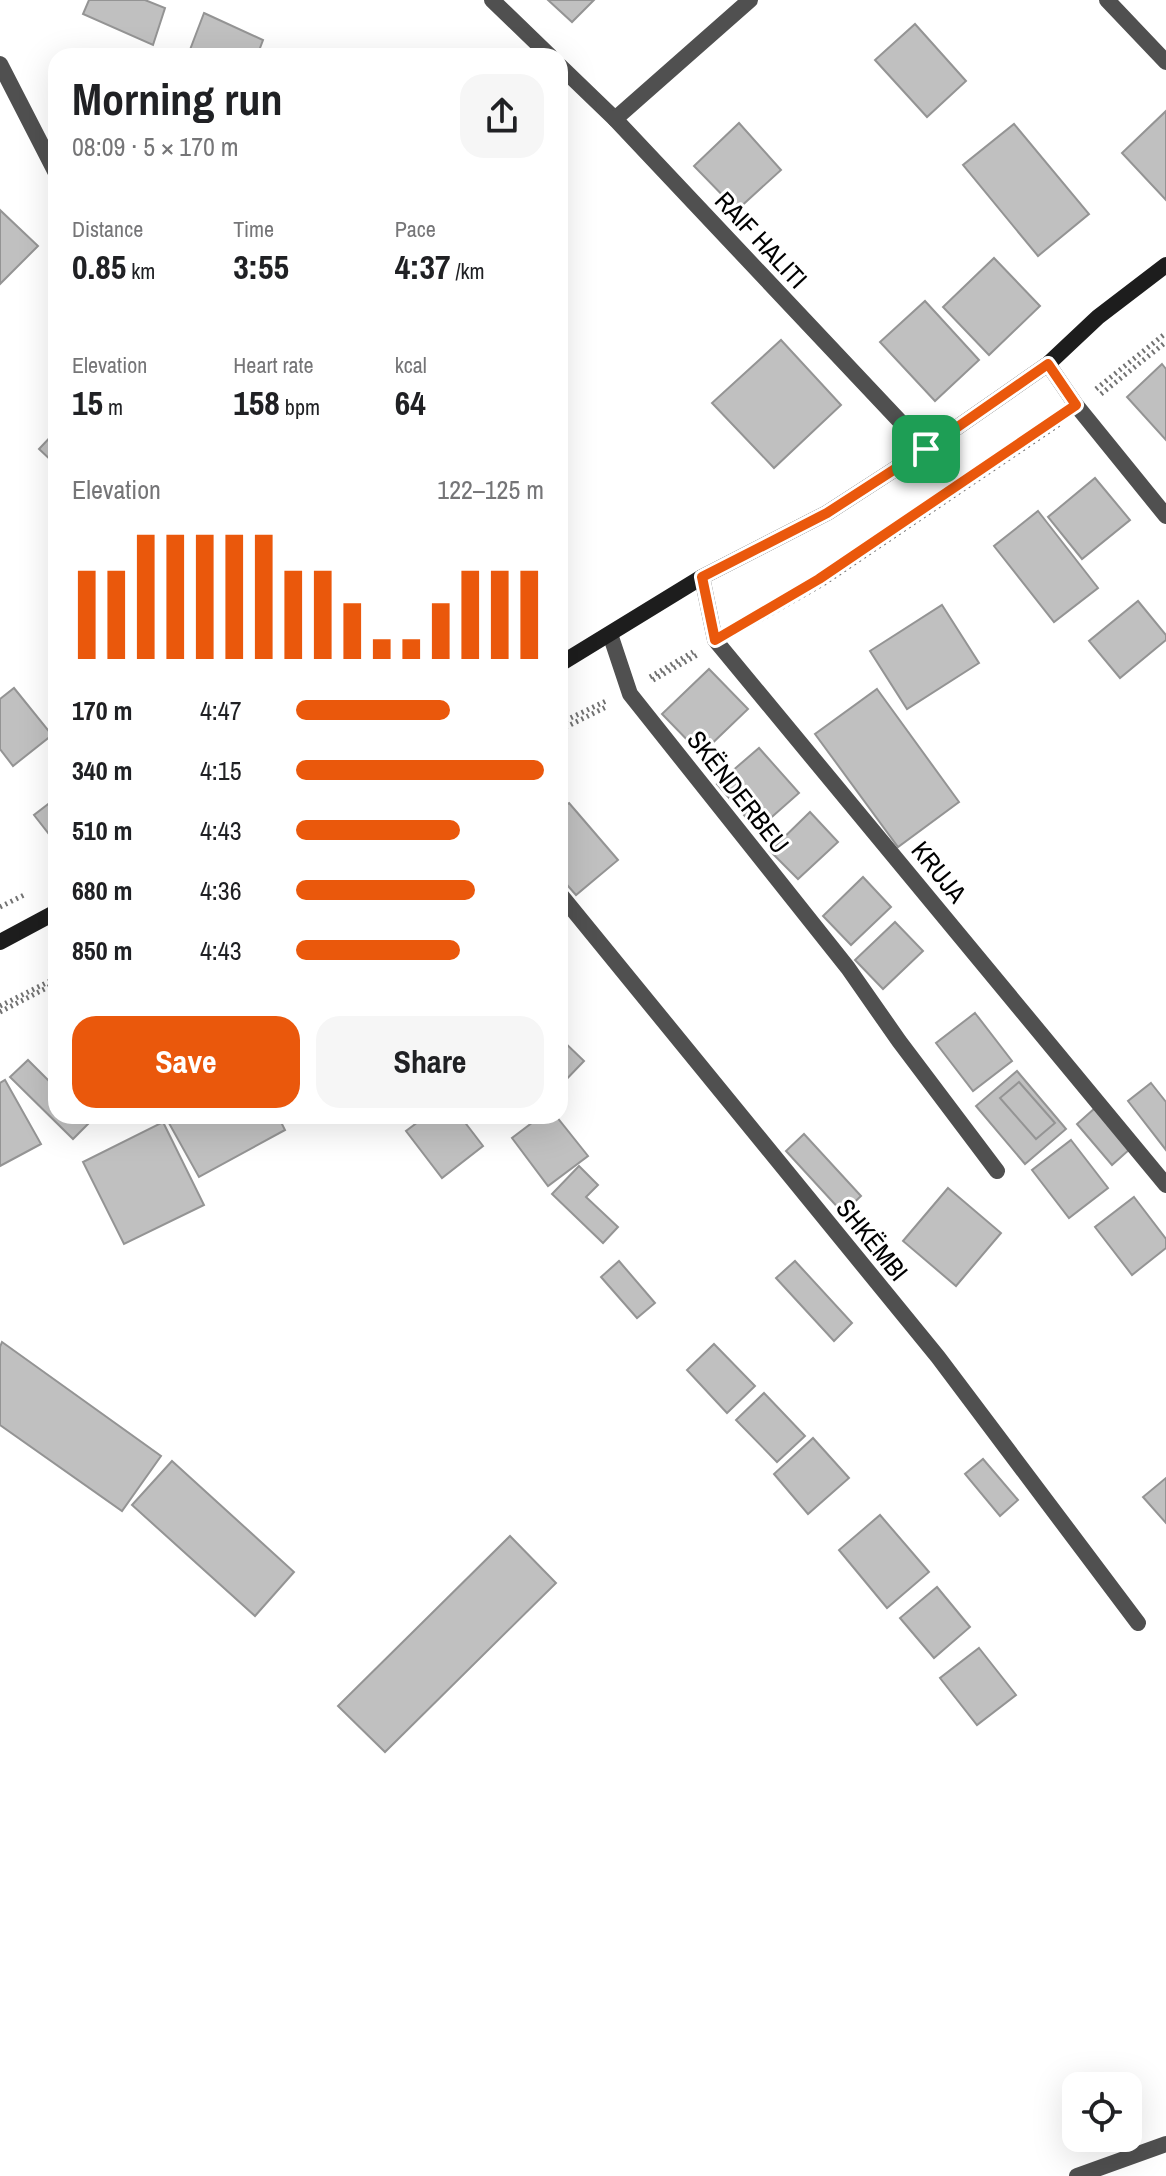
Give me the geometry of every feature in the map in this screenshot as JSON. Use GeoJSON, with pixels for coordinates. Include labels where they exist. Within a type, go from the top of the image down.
{"type":"FeatureCollection","features":[{"type":"Feature","properties":{"kind":"main road"},"geometry":{"type":"LineString","coordinates":[[568,659],[702,577],[827,513],[926,449],[1048,364],[1098,317],[1166,265]]}},
{"type":"Feature","properties":{"kind":"main road"},"geometry":{"type":"LineString","coordinates":[[0,942],[48,916]]}},
{"type":"Feature","properties":{"kind":"street"},"geometry":{"type":"LineString","coordinates":[[492,0],[542,48]]}},
{"type":"Feature","properties":{"kind":"street"},"geometry":{"type":"LineString","coordinates":[[615,119],[750,0]]}},
{"type":"Feature","properties":{"kind":"street"},"geometry":{"type":"LineString","coordinates":[[1107,0],[1166,62]]}},
{"type":"Feature","properties":{"kind":"street"},"geometry":{"type":"LineString","coordinates":[[0,64],[48,157]]}},
{"type":"Feature","properties":{"kind":"street","name":"RAIF HALITI"},"geometry":{"type":"LineString","coordinates":[[568,74],[615,119],[926,449]]}},
{"type":"Feature","properties":{"kind":"street"},"geometry":{"type":"LineString","coordinates":[[1048,364],[1078,408],[1166,516]]}},
{"type":"Feature","properties":{"kind":"street","name":"KRUJA"},"geometry":{"type":"LineString","coordinates":[[702,577],[717,641],[1166,1185]]}},
{"type":"Feature","properties":{"kind":"street","name":"SKËNDERBEU"},"geometry":{"type":"LineString","coordinates":[[610,634],[629,692],[848,968],[997,1171]]}},
{"type":"Feature","properties":{"kind":"street","name":"SHKËMBI"},"geometry":{"type":"LineString","coordinates":[[568,904],[938,1357],[1138,1623]]}},
{"type":"Feature","properties":{"kind":"street"},"geometry":{"type":"LineString","coordinates":[[1077,2176],[1166,2144]]}},
{"type":"Feature","properties":{"kind":"path"},"geometry":{"type":"LineString","coordinates":[[1078,408],[1166,333]]}},
{"type":"Feature","properties":{"kind":"path"},"geometry":{"type":"LineString","coordinates":[[568,726],[819,579],[1078,408],[1166,342]]}},
{"type":"Feature","properties":{"kind":"path"},"geometry":{"type":"LineString","coordinates":[[568,719],[629,692]]}},
{"type":"Feature","properties":{"kind":"path"},"geometry":{"type":"LineString","coordinates":[[0,1006],[48,984]]}},
{"type":"Feature","properties":{"kind":"path"},"geometry":{"type":"LineString","coordinates":[[0,1012],[48,985]]}},
{"type":"Feature","properties":{"kind":"building"},"geometry":{"type":"Polygon","coordinates":[[[89,0],[145,0],[165,8],[153,45],[83,14],[89,0]]]}},
{"type":"Feature","properties":{"kind":"building"},"geometry":{"type":"Polygon","coordinates":[[[548,0],[594,0],[572,22],[548,0]]]}},
{"type":"Feature","properties":{"kind":"building"},"geometry":{"type":"Polygon","coordinates":[[[204,13],[263,40],[260,48],[191,48],[204,13]]]}},
{"type":"Feature","properties":{"kind":"building"},"geometry":{"type":"Polygon","coordinates":[[[915,24],[966,81],[927,117],[875,60],[915,24]]]}},
{"type":"Feature","properties":{"kind":"building"},"geometry":{"type":"Polygon","coordinates":[[[1166,111],[1166,200],[1122,153],[1166,111]]]}},
{"type":"Feature","properties":{"kind":"building"},"geometry":{"type":"Polygon","coordinates":[[[739,123],[781,170],[737,210],[694,166],[739,123]]]}},
{"type":"Feature","properties":{"kind":"building"},"geometry":{"type":"Polygon","coordinates":[[[1014,124],[1089,214],[1038,256],[963,165],[1014,124]]]}},
{"type":"Feature","properties":{"kind":"building"},"geometry":{"type":"Polygon","coordinates":[[[0,210],[38,246],[0,284],[0,210]]]}},
{"type":"Feature","properties":{"kind":"building"},"geometry":{"type":"Polygon","coordinates":[[[994,258],[1040,306],[989,355],[943,307],[994,258]]]}},
{"type":"Feature","properties":{"kind":"building"},"geometry":{"type":"Polygon","coordinates":[[[925,301],[979,360],[935,401],[880,342],[925,301]]]}},
{"type":"Feature","properties":{"kind":"building"},"geometry":{"type":"Polygon","coordinates":[[[781,340],[841,405],[774,468],[712,403],[781,340]]]}},
{"type":"Feature","properties":{"kind":"building"},"geometry":{"type":"Polygon","coordinates":[[[1162,364],[1166,369],[1166,440],[1127,397],[1162,364]]]}},
{"type":"Feature","properties":{"kind":"building"},"geometry":{"type":"Polygon","coordinates":[[[48,439],[48,457],[39,449],[48,439]]]}},
{"type":"Feature","properties":{"kind":"building"},"geometry":{"type":"Polygon","coordinates":[[[1095,478],[1130,520],[1082,559],[1048,517],[1095,478]]]}},
{"type":"Feature","properties":{"kind":"building"},"geometry":{"type":"Polygon","coordinates":[[[1038,511],[1098,588],[1054,622],[994,546],[1038,511]]]}},
{"type":"Feature","properties":{"kind":"building"},"geometry":{"type":"Polygon","coordinates":[[[1138,601],[1166,635],[1166,640],[1120,678],[1089,641],[1138,601]]]}},
{"type":"Feature","properties":{"kind":"building"},"geometry":{"type":"Polygon","coordinates":[[[942,605],[979,663],[907,709],[870,651],[942,605]]]}},
{"type":"Feature","properties":{"kind":"building"},"geometry":{"type":"Polygon","coordinates":[[[709,669],[748,709],[701,754],[662,714],[709,669]]]}},
{"type":"Feature","properties":{"kind":"building"},"geometry":{"type":"Polygon","coordinates":[[[14,688],[48,730],[48,738],[13,766],[0,749],[0,699],[14,688]]]}},
{"type":"Feature","properties":{"kind":"building"},"geometry":{"type":"Polygon","coordinates":[[[877,689],[959,802],[898,847],[815,734],[877,689]]]}},
{"type":"Feature","properties":{"kind":"building"},"geometry":{"type":"Polygon","coordinates":[[[759,748],[799,793],[757,830],[717,784],[759,748]]]}},
{"type":"Feature","properties":{"kind":"building"},"geometry":{"type":"Polygon","coordinates":[[[48,804],[48,833],[34,815],[48,804]]]}},
{"type":"Feature","properties":{"kind":"building"},"geometry":{"type":"Polygon","coordinates":[[[568,804],[618,860],[576,895],[568,886],[568,804]]]}},
{"type":"Feature","properties":{"kind":"building"},"geometry":{"type":"Polygon","coordinates":[[[810,812],[838,842],[798,879],[770,851],[810,812]]]}},
{"type":"Feature","properties":{"kind":"building"},"geometry":{"type":"Polygon","coordinates":[[[863,877],[891,907],[851,945],[823,916],[863,877]]]}},
{"type":"Feature","properties":{"kind":"building"},"geometry":{"type":"Polygon","coordinates":[[[895,922],[923,951],[883,989],[855,960],[895,922]]]}},
{"type":"Feature","properties":{"kind":"building"},"geometry":{"type":"Polygon","coordinates":[[[975,1013],[1012,1061],[973,1091],[936,1043],[975,1013]]]}},
{"type":"Feature","properties":{"kind":"building"},"geometry":{"type":"Polygon","coordinates":[[[568,1046],[584,1061],[568,1078],[568,1046]]]}},
{"type":"Feature","properties":{"kind":"building"},"geometry":{"type":"Polygon","coordinates":[[[28,1060],[48,1080],[48,1114],[10,1077],[28,1060]]]}},
{"type":"Feature","properties":{"kind":"building"},"geometry":{"type":"Polygon","coordinates":[[[1017,1071],[1066,1129],[1025,1164],[976,1106],[1017,1071]]]}},
{"type":"Feature","properties":{"kind":"building"},"geometry":{"type":"Polygon","coordinates":[[[5,1080],[41,1144],[0,1166],[0,1083],[5,1080]]]}},
{"type":"Feature","properties":{"kind":"building"},"geometry":{"type":"Polygon","coordinates":[[[1019,1082],[1055,1123],[1036,1139],[1000,1098],[1019,1082]]]}},
{"type":"Feature","properties":{"kind":"building"},"geometry":{"type":"Polygon","coordinates":[[[1151,1083],[1166,1102],[1166,1150],[1128,1101],[1151,1083]]]}},
{"type":"Feature","properties":{"kind":"building"},"geometry":{"type":"Polygon","coordinates":[[[1095,1108],[1130,1149],[1112,1165],[1077,1124],[1095,1108]]]}},
{"type":"Feature","properties":{"kind":"building"},"geometry":{"type":"Polygon","coordinates":[[[58,1124],[88,1124],[73,1139],[58,1124]]]}},
{"type":"Feature","properties":{"kind":"building"},"geometry":{"type":"Polygon","coordinates":[[[164,1124],[204,1205],[124,1244],[83,1162],[164,1124]]]}},
{"type":"Feature","properties":{"kind":"building"},"geometry":{"type":"Polygon","coordinates":[[[169,1124],[282,1124],[285,1130],[199,1177],[169,1124]]]}},
{"type":"Feature","properties":{"kind":"building"},"geometry":{"type":"Polygon","coordinates":[[[415,1124],[466,1124],[483,1146],[442,1178],[406,1131],[415,1124]]]}},
{"type":"Feature","properties":{"kind":"building"},"geometry":{"type":"Polygon","coordinates":[[[530,1124],[562,1124],[588,1156],[548,1186],[512,1138],[530,1124]]]}},
{"type":"Feature","properties":{"kind":"building"},"geometry":{"type":"Polygon","coordinates":[[[804,1134],[861,1196],[843,1213],[786,1151],[804,1134]]]}},
{"type":"Feature","properties":{"kind":"building"},"geometry":{"type":"Polygon","coordinates":[[[1071,1140],[1108,1188],[1069,1218],[1032,1170],[1071,1140]]]}},
{"type":"Feature","properties":{"kind":"building"},"geometry":{"type":"Polygon","coordinates":[[[579,1166],[598,1185],[586,1197],[618,1227],[603,1243],[552,1194],[579,1166]]]}},
{"type":"Feature","properties":{"kind":"building"},"geometry":{"type":"Polygon","coordinates":[[[948,1188],[1001,1233],[956,1286],[903,1241],[948,1188]]]}},
{"type":"Feature","properties":{"kind":"building"},"geometry":{"type":"Polygon","coordinates":[[[1134,1197],[1166,1239],[1166,1248],[1132,1275],[1095,1227],[1134,1197]]]}},
{"type":"Feature","properties":{"kind":"building"},"geometry":{"type":"Polygon","coordinates":[[[619,1261],[655,1303],[637,1318],[601,1277],[619,1261]]]}},
{"type":"Feature","properties":{"kind":"building"},"geometry":{"type":"Polygon","coordinates":[[[795,1261],[852,1323],[834,1341],[776,1278],[795,1261]]]}},
{"type":"Feature","properties":{"kind":"building"},"geometry":{"type":"Polygon","coordinates":[[[2,1342],[161,1456],[122,1511],[0,1425],[2,1342]]]}},
{"type":"Feature","properties":{"kind":"building"},"geometry":{"type":"Polygon","coordinates":[[[714,1344],[755,1386],[727,1413],[687,1370],[714,1344]]]}},
{"type":"Feature","properties":{"kind":"building"},"geometry":{"type":"Polygon","coordinates":[[[764,1393],[805,1436],[777,1462],[736,1420],[764,1393]]]}},
{"type":"Feature","properties":{"kind":"building"},"geometry":{"type":"Polygon","coordinates":[[[813,1438],[849,1478],[808,1514],[774,1474],[813,1438]]]}},
{"type":"Feature","properties":{"kind":"building"},"geometry":{"type":"Polygon","coordinates":[[[983,1459],[1018,1500],[1000,1516],[965,1474],[983,1459]]]}},
{"type":"Feature","properties":{"kind":"building"},"geometry":{"type":"Polygon","coordinates":[[[172,1461],[294,1572],[255,1616],[132,1505],[172,1461]]]}},
{"type":"Feature","properties":{"kind":"building"},"geometry":{"type":"Polygon","coordinates":[[[1166,1478],[1166,1523],[1143,1497],[1166,1478]]]}},
{"type":"Feature","properties":{"kind":"building"},"geometry":{"type":"Polygon","coordinates":[[[880,1515],[929,1572],[887,1608],[839,1550],[880,1515]]]}},
{"type":"Feature","properties":{"kind":"building"},"geometry":{"type":"Polygon","coordinates":[[[510,1536],[556,1583],[385,1752],[338,1706],[510,1536]]]}},
{"type":"Feature","properties":{"kind":"building"},"geometry":{"type":"Polygon","coordinates":[[[937,1587],[970,1627],[934,1658],[900,1618],[937,1587]]]}},
{"type":"Feature","properties":{"kind":"building"},"geometry":{"type":"Polygon","coordinates":[[[979,1648],[1016,1695],[977,1725],[940,1678],[979,1648]]]}},
{"type":"Feature","properties":{"kind":"route"},"geometry":{"type":"LineString","coordinates":[[1048,364],[1076,405],[819,579],[715,640],[702,577],[827,513],[926,449],[1048,364]]}}]}
